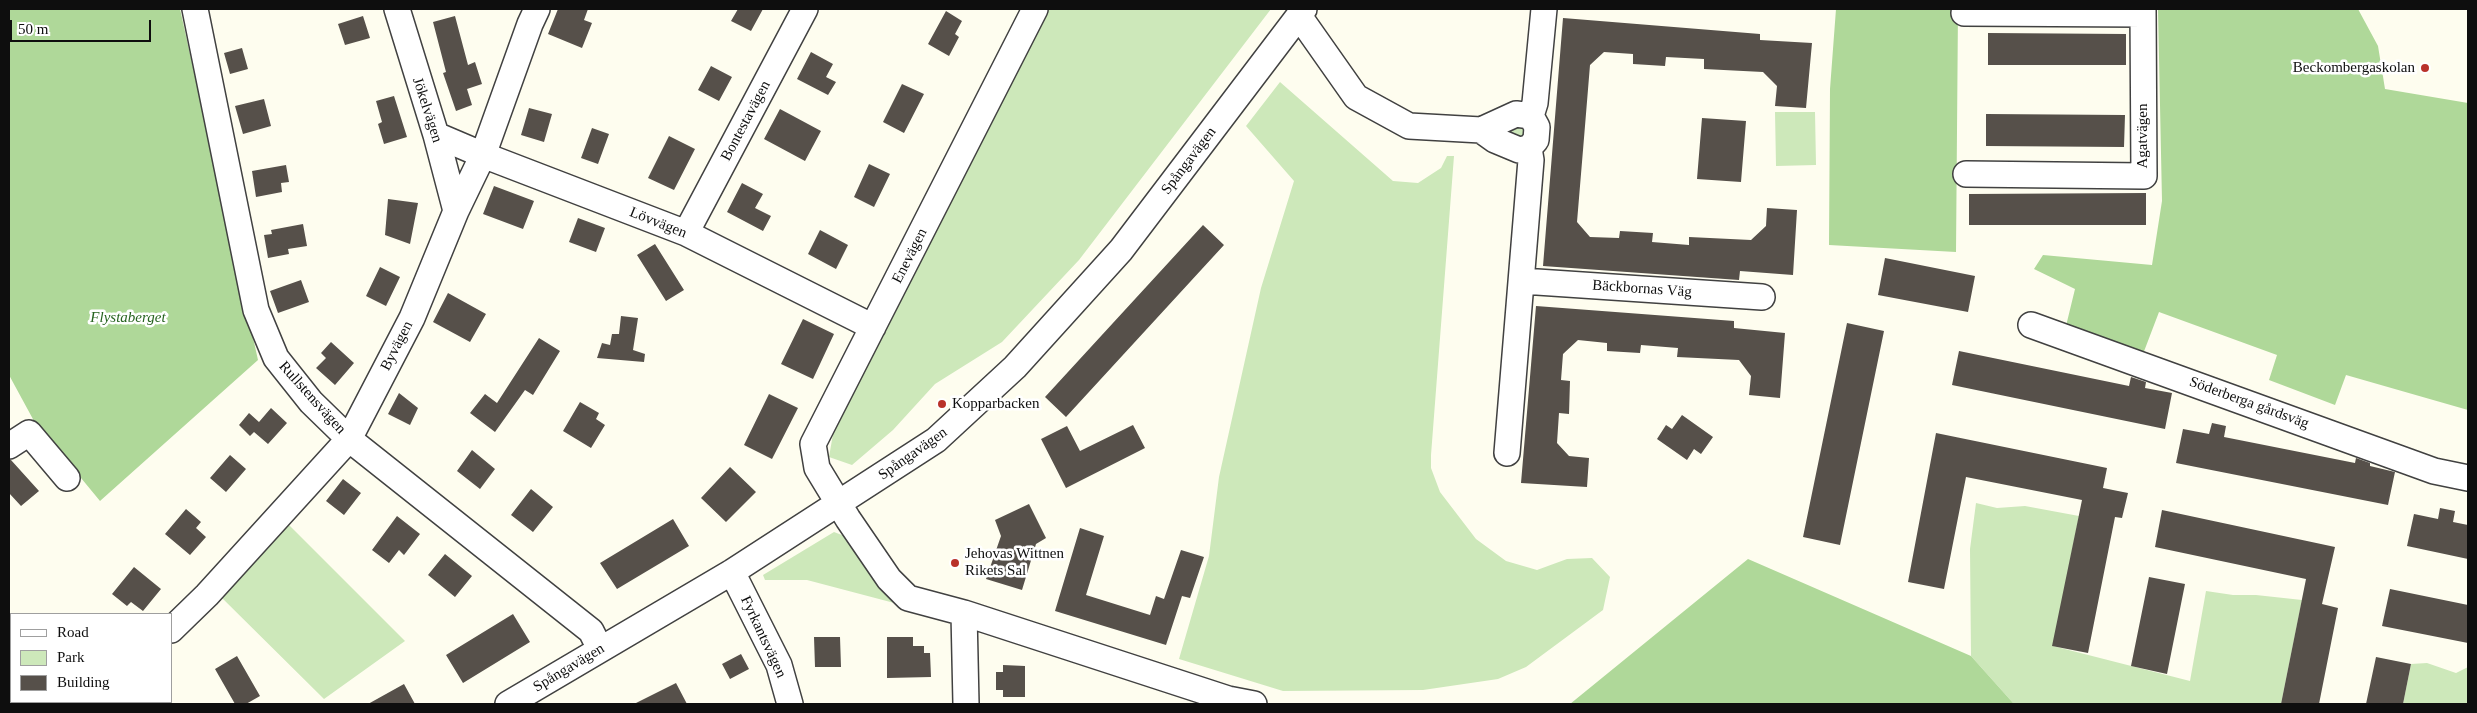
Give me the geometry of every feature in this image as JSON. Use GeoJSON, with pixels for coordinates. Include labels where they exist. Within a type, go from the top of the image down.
{"type":"FeatureCollection","features":[{"type":"Feature","properties":{"kind":"street","name":"Rullstensvägen"},"geometry":{"type":"LineString","coordinates":[[195,9],[256,310],[276,358],[312,402],[349,439],[591,631],[600,648]]}},
{"type":"Feature","properties":{"kind":"street","name":"Jökelvägen"},"geometry":{"type":"LineString","coordinates":[[397,9],[436,135],[456,211]]}},
{"type":"Feature","properties":{"kind":"street","name":"Byvägen"},"geometry":{"type":"LineString","coordinates":[[172,629],[207,595],[349,439],[412,318],[456,211],[483,155],[537,9]]}},
{"type":"Feature","properties":{"kind":"street","name":"Bontestavägen"},"geometry":{"type":"LineString","coordinates":[[686,233],[805,9]]}},
{"type":"Feature","properties":{"kind":"street","name":"Enevägen"},"geometry":{"type":"LineString","coordinates":[[838,504],[817,468],[814,444],[1035,9]]}},
{"type":"Feature","properties":{"kind":"street"},"geometry":{"type":"LineString","coordinates":[[1481,130],[1495,140],[1519,150],[1529,148],[1536,140],[1537,127],[1531,116],[1535,103],[1544,9]]}},
{"type":"Feature","properties":{"kind":"street"},"geometry":{"type":"LineString","coordinates":[[1301,12],[1356,98],[1409,126],[1481,130],[1516,114],[1531,116]]}},
{"type":"Feature","properties":{"kind":"street","name":"Spångavägen"},"geometry":{"type":"LineString","coordinates":[[508,704],[600,648],[732,572],[936,440],[1015,368],[1121,250],[1301,12]]}},
{"type":"Feature","properties":{"kind":"street"},"geometry":{"type":"LineString","coordinates":[[1964,13],[2143,12]]}},
{"type":"Feature","properties":{"kind":"street","name":"Agatvägen"},"geometry":{"type":"LineString","coordinates":[[1966,174],[2144,176],[2143,12]]}},
{"type":"Feature","properties":{"kind":"street","name":"Lövvägen"},"geometry":{"type":"LineString","coordinates":[[436,135],[686,233],[874,327]]}},
{"type":"Feature","properties":{"kind":"street"},"geometry":{"type":"LineString","coordinates":[[1507,453],[1531,160],[1529,148]]}},
{"type":"Feature","properties":{"kind":"street","name":"Bäckbornas Väg"},"geometry":{"type":"LineString","coordinates":[[1522,280],[1762,297]]}},
{"type":"Feature","properties":{"kind":"street","name":"Söderberga gårdsväg"},"geometry":{"type":"LineString","coordinates":[[2031,325],[2434,471],[2468,478]]}},
{"type":"Feature","properties":{"kind":"street"},"geometry":{"type":"LineString","coordinates":[[9,446],[29,433],[67,478]]}},
{"type":"Feature","properties":{"kind":"street"},"geometry":{"type":"LineString","coordinates":[[838,504],[889,579],[908,598],[964,612],[1228,702],[1254,704]]}},
{"type":"Feature","properties":{"kind":"street","name":"Fyrkantsvägen"},"geometry":{"type":"LineString","coordinates":[[732,572],[779,665],[790,704]]}},
{"type":"Feature","properties":{"kind":"street"},"geometry":{"type":"LineString","coordinates":[[964,612],[966,704]]}},
{"type":"Feature","properties":{"kind":"green space","name":"Flystaberget"},"geometry":{"type":"Polygon","coordinates":[[[9,9],[180,9],[258,360],[100,501],[34,421],[9,375],[9,9]]]}},
{"type":"Feature","properties":{"kind":"green space"},"geometry":{"type":"Polygon","coordinates":[[[1045,9],[1271,9],[1079,260],[1002,342],[935,384],[893,430],[852,465],[829,457],[833,434],[1045,9]]]}},
{"type":"Feature","properties":{"kind":"green space"},"geometry":{"type":"Polygon","coordinates":[[[1836,9],[1958,9],[1956,252],[1829,245],[1830,89],[1836,9]]]}},
{"type":"Feature","properties":{"kind":"green space"},"geometry":{"type":"Polygon","coordinates":[[[2158,9],[2358,9],[2378,46],[2385,89],[2468,103],[2468,410],[2346,375],[2335,405],[2269,380],[2277,355],[2159,312],[2143,354],[2066,326],[2075,289],[2034,269],[2043,255],[2152,265],[2162,201],[2158,9]]]}},
{"type":"Feature","properties":{"kind":"green space"},"geometry":{"type":"Polygon","coordinates":[[[1280,82],[1393,181],[1418,183],[1441,168],[1447,156],[1454,156],[1431,468],[1440,492],[1476,539],[1506,561],[1537,570],[1567,559],[1592,558],[1610,577],[1603,610],[1526,667],[1498,679],[1423,690],[1283,691],[1179,659],[1209,556],[1219,477],[1261,288],[1294,181],[1246,126],[1280,82]]]}},
{"type":"Feature","properties":{"kind":"green space"},"geometry":{"type":"Polygon","coordinates":[[[1775,112],[1815,112],[1816,165],[1776,166],[1775,112]]]}},
{"type":"Feature","properties":{"kind":"green space"},"geometry":{"type":"Polygon","coordinates":[[[1519,124],[1527,130],[1525,139],[1497,130],[1519,124]]]}},
{"type":"Feature","properties":{"kind":"green space"},"geometry":{"type":"Polygon","coordinates":[[[1976,503],[1997,508],[2025,506],[2079,516],[2053,646],[2190,681],[2206,591],[2302,600],[2281,704],[2014,704],[1971,656],[1970,549],[1976,503]]]}},
{"type":"Feature","properties":{"kind":"green space"},"geometry":{"type":"Polygon","coordinates":[[[286,522],[405,641],[324,699],[220,596],[286,522]]]}},
{"type":"Feature","properties":{"kind":"green space"},"geometry":{"type":"Polygon","coordinates":[[[834,532],[847,537],[898,604],[807,580],[765,580],[763,575],[834,532]]]}},
{"type":"Feature","properties":{"kind":"green space"},"geometry":{"type":"Polygon","coordinates":[[[1748,559],[1971,656],[2014,704],[1570,704],[1748,559]]]}},
{"type":"Feature","properties":{"kind":"green space"},"geometry":{"type":"Polygon","coordinates":[[[2427,663],[2456,673],[2468,667],[2468,704],[2403,704],[2411,664],[2427,663]]]}},
{"type":"Feature","properties":{"kind":"building"},"geometry":{"type":"Polygon","coordinates":[[[558,9],[588,9],[584,20],[592,23],[582,48],[548,34],[558,9]]]}},
{"type":"Feature","properties":{"kind":"building"},"geometry":{"type":"Polygon","coordinates":[[[738,9],[763,9],[751,31],[731,21],[738,9]]]}},
{"type":"Feature","properties":{"kind":"building"},"geometry":{"type":"Polygon","coordinates":[[[946,11],[962,21],[955,34],[959,37],[949,56],[928,44],[946,11]]]}},
{"type":"Feature","properties":{"kind":"building"},"geometry":{"type":"Polygon","coordinates":[[[363,16],[370,38],[345,45],[338,24],[363,16]]]}},
{"type":"Feature","properties":{"kind":"building"},"geometry":{"type":"Polygon","coordinates":[[[455,16],[468,65],[475,62],[482,84],[467,89],[472,105],[456,111],[443,73],[446,72],[433,22],[455,16]]]}},
{"type":"Feature","properties":{"kind":"building"},"geometry":{"type":"Polygon","coordinates":[[[1563,18],[1760,34],[1760,40],[1812,43],[1806,108],[1775,106],[1777,86],[1763,72],[1704,69],[1704,59],[1666,57],[1665,66],[1633,64],[1633,54],[1604,52],[1590,65],[1577,222],[1590,237],[1619,238],[1620,231],[1653,233],[1652,242],[1689,245],[1689,237],[1751,240],[1766,226],[1767,208],[1797,210],[1793,275],[1740,271],[1739,280],[1543,266],[1563,18]]]}},
{"type":"Feature","properties":{"kind":"building"},"geometry":{"type":"Polygon","coordinates":[[[1988,33],[2126,34],[2126,65],[1988,65],[1988,33]]]}},
{"type":"Feature","properties":{"kind":"building"},"geometry":{"type":"Polygon","coordinates":[[[242,48],[248,69],[230,74],[224,53],[242,48]]]}},
{"type":"Feature","properties":{"kind":"building"},"geometry":{"type":"Polygon","coordinates":[[[811,52],[833,64],[826,77],[836,82],[828,95],[797,79],[811,52]]]}},
{"type":"Feature","properties":{"kind":"building"},"geometry":{"type":"Polygon","coordinates":[[[711,66],[732,77],[719,101],[698,90],[711,66]]]}},
{"type":"Feature","properties":{"kind":"building"},"geometry":{"type":"Polygon","coordinates":[[[902,84],[924,94],[904,133],[883,122],[902,84]]]}},
{"type":"Feature","properties":{"kind":"building"},"geometry":{"type":"Polygon","coordinates":[[[394,96],[407,137],[384,144],[378,124],[382,122],[376,101],[394,96]]]}},
{"type":"Feature","properties":{"kind":"building"},"geometry":{"type":"Polygon","coordinates":[[[264,99],[271,126],[243,134],[235,106],[264,99]]]}},
{"type":"Feature","properties":{"kind":"building"},"geometry":{"type":"Polygon","coordinates":[[[529,108],[552,114],[544,142],[521,135],[529,108]]]}},
{"type":"Feature","properties":{"kind":"building"},"geometry":{"type":"Polygon","coordinates":[[[780,109],[821,131],[805,161],[764,139],[780,109]]]}},
{"type":"Feature","properties":{"kind":"building"},"geometry":{"type":"Polygon","coordinates":[[[1986,114],[2125,115],[2124,147],[1986,146],[1986,114]]]}},
{"type":"Feature","properties":{"kind":"building"},"geometry":{"type":"Polygon","coordinates":[[[1702,118],[1746,121],[1741,182],[1697,179],[1702,118]]]}},
{"type":"Feature","properties":{"kind":"building"},"geometry":{"type":"Polygon","coordinates":[[[592,128],[609,134],[598,164],[581,158],[592,128]]]}},
{"type":"Feature","properties":{"kind":"building"},"geometry":{"type":"Polygon","coordinates":[[[669,136],[695,149],[674,190],[648,178],[669,136]]]}},
{"type":"Feature","properties":{"kind":"building"},"geometry":{"type":"Polygon","coordinates":[[[869,164],[890,174],[874,207],[854,197],[869,164]]]}},
{"type":"Feature","properties":{"kind":"building"},"geometry":{"type":"Polygon","coordinates":[[[286,165],[289,182],[281,183],[282,192],[256,197],[252,171],[286,165]]]}},
{"type":"Feature","properties":{"kind":"building"},"geometry":{"type":"Polygon","coordinates":[[[742,183],[763,194],[755,208],[771,216],[763,231],[727,212],[742,183]]]}},
{"type":"Feature","properties":{"kind":"building"},"geometry":{"type":"Polygon","coordinates":[[[494,186],[534,201],[523,229],[483,214],[494,186]]]}},
{"type":"Feature","properties":{"kind":"building"},"geometry":{"type":"Polygon","coordinates":[[[2146,193],[2146,225],[1969,225],[1969,194],[2146,193]]]}},
{"type":"Feature","properties":{"kind":"building"},"geometry":{"type":"Polygon","coordinates":[[[388,199],[418,203],[410,244],[385,235],[388,199]]]}},
{"type":"Feature","properties":{"kind":"building"},"geometry":{"type":"Polygon","coordinates":[[[578,218],[605,228],[596,252],[569,242],[578,218]]]}},
{"type":"Feature","properties":{"kind":"building"},"geometry":{"type":"Polygon","coordinates":[[[303,224],[307,246],[288,249],[289,254],[268,258],[264,235],[272,234],[271,230],[303,224]]]}},
{"type":"Feature","properties":{"kind":"building"},"geometry":{"type":"Polygon","coordinates":[[[1203,225],[1224,245],[1066,417],[1045,397],[1203,225]]]}},
{"type":"Feature","properties":{"kind":"building"},"geometry":{"type":"Polygon","coordinates":[[[820,230],[848,245],[836,269],[808,254],[820,230]]]}},
{"type":"Feature","properties":{"kind":"building"},"geometry":{"type":"Polygon","coordinates":[[[655,244],[684,290],[666,301],[637,255],[655,244]]]}},
{"type":"Feature","properties":{"kind":"building"},"geometry":{"type":"Polygon","coordinates":[[[1885,258],[1975,276],[1968,312],[1878,295],[1885,258]]]}},
{"type":"Feature","properties":{"kind":"building"},"geometry":{"type":"Polygon","coordinates":[[[380,267],[400,277],[386,306],[366,296],[380,267]]]}},
{"type":"Feature","properties":{"kind":"building"},"geometry":{"type":"Polygon","coordinates":[[[301,280],[309,302],[278,313],[270,291],[301,280]]]}},
{"type":"Feature","properties":{"kind":"building"},"geometry":{"type":"Polygon","coordinates":[[[448,293],[486,314],[470,342],[433,322],[448,293]]]}},
{"type":"Feature","properties":{"kind":"building"},"geometry":{"type":"Polygon","coordinates":[[[1536,306],[1734,321],[1734,328],[1785,333],[1780,398],[1749,395],[1751,376],[1739,360],[1677,357],[1678,348],[1641,345],[1640,353],[1607,351],[1607,343],[1578,340],[1563,354],[1561,380],[1570,381],[1569,414],[1559,413],[1557,443],[1569,456],[1589,458],[1587,487],[1521,483],[1536,306]]]}},
{"type":"Feature","properties":{"kind":"building"},"geometry":{"type":"Polygon","coordinates":[[[621,316],[638,318],[633,350],[645,354],[644,362],[597,358],[602,343],[610,345],[612,334],[619,334],[621,316]]]}},
{"type":"Feature","properties":{"kind":"building"},"geometry":{"type":"Polygon","coordinates":[[[803,319],[834,334],[813,379],[781,364],[803,319]]]}},
{"type":"Feature","properties":{"kind":"building"},"geometry":{"type":"Polygon","coordinates":[[[1847,323],[1884,331],[1840,545],[1803,537],[1847,323]]]}},
{"type":"Feature","properties":{"kind":"building"},"geometry":{"type":"Polygon","coordinates":[[[539,338],[560,351],[533,395],[525,390],[495,432],[470,413],[485,394],[497,403],[539,338]]]}},
{"type":"Feature","properties":{"kind":"building"},"geometry":{"type":"Polygon","coordinates":[[[331,342],[354,363],[335,385],[316,368],[326,358],[321,353],[331,342]]]}},
{"type":"Feature","properties":{"kind":"building"},"geometry":{"type":"Polygon","coordinates":[[[1959,351],[2129,386],[2131,377],[2146,382],[2145,388],[2172,393],[2165,429],[1952,385],[1959,351]]]}},
{"type":"Feature","properties":{"kind":"building"},"geometry":{"type":"Polygon","coordinates":[[[399,393],[418,408],[410,425],[388,414],[399,393]]]}},
{"type":"Feature","properties":{"kind":"building"},"geometry":{"type":"Polygon","coordinates":[[[769,394],[798,408],[772,459],[744,445],[769,394]]]}},
{"type":"Feature","properties":{"kind":"building"},"geometry":{"type":"Polygon","coordinates":[[[580,402],[599,413],[596,419],[605,425],[591,448],[563,431],[580,402]]]}},
{"type":"Feature","properties":{"kind":"building"},"geometry":{"type":"Polygon","coordinates":[[[271,408],[287,423],[268,444],[254,432],[250,436],[239,425],[249,413],[259,422],[271,408]]]}},
{"type":"Feature","properties":{"kind":"building"},"geometry":{"type":"Polygon","coordinates":[[[1682,415],[1713,437],[1701,454],[1694,449],[1687,460],[1657,439],[1666,425],[1672,429],[1682,415]]]}},
{"type":"Feature","properties":{"kind":"building"},"geometry":{"type":"Polygon","coordinates":[[[2212,423],[2226,426],[2224,437],[2355,463],[2356,458],[2370,463],[2370,466],[2395,472],[2388,505],[2176,463],[2183,429],[2209,434],[2212,423]]]}},
{"type":"Feature","properties":{"kind":"building"},"geometry":{"type":"Polygon","coordinates":[[[1133,425],[1145,448],[1066,488],[1041,439],[1067,426],[1080,451],[1133,425]]]}},
{"type":"Feature","properties":{"kind":"building"},"geometry":{"type":"Polygon","coordinates":[[[1936,433],[2107,468],[2103,488],[2128,493],[2122,518],[2115,517],[2088,653],[2052,646],[2082,500],[1966,477],[1944,589],[1908,582],[1936,433]]]}},
{"type":"Feature","properties":{"kind":"building"},"geometry":{"type":"Polygon","coordinates":[[[472,450],[495,469],[480,489],[457,471],[472,450]]]}},
{"type":"Feature","properties":{"kind":"building"},"geometry":{"type":"Polygon","coordinates":[[[230,455],[246,469],[226,492],[210,478],[230,455]]]}},
{"type":"Feature","properties":{"kind":"building"},"geometry":{"type":"Polygon","coordinates":[[[9,460],[39,491],[21,506],[9,493],[9,460]]]}},
{"type":"Feature","properties":{"kind":"building"},"geometry":{"type":"Polygon","coordinates":[[[730,467],[756,492],[726,522],[701,498],[730,467]]]}},
{"type":"Feature","properties":{"kind":"building"},"geometry":{"type":"Polygon","coordinates":[[[343,479],[361,493],[344,515],[326,501],[343,479]]]}},
{"type":"Feature","properties":{"kind":"building"},"geometry":{"type":"Polygon","coordinates":[[[531,489],[553,507],[533,532],[511,515],[531,489]]]}},
{"type":"Feature","properties":{"kind":"building"},"geometry":{"type":"Polygon","coordinates":[[[1029,504],[1046,538],[1036,544],[1022,590],[986,579],[1001,536],[995,520],[1029,504]]]}},
{"type":"Feature","properties":{"kind":"building"},"geometry":{"type":"Polygon","coordinates":[[[2440,508],[2455,511],[2453,522],[2468,525],[2468,559],[2407,546],[2414,514],[2438,519],[2440,508]]]}},
{"type":"Feature","properties":{"kind":"building"},"geometry":{"type":"Polygon","coordinates":[[[186,509],[201,522],[196,528],[206,537],[190,555],[165,534],[186,509]]]}},
{"type":"Feature","properties":{"kind":"building"},"geometry":{"type":"Polygon","coordinates":[[[2162,510],[2335,547],[2322,604],[2338,608],[2319,704],[2281,704],[2306,579],[2155,547],[2162,510]]]}},
{"type":"Feature","properties":{"kind":"building"},"geometry":{"type":"Polygon","coordinates":[[[397,516],[420,534],[404,555],[399,550],[389,563],[372,550],[397,516]]]}},
{"type":"Feature","properties":{"kind":"building"},"geometry":{"type":"Polygon","coordinates":[[[673,519],[689,546],[617,589],[600,563],[673,519]]]}},
{"type":"Feature","properties":{"kind":"building"},"geometry":{"type":"Polygon","coordinates":[[[1080,528],[1104,536],[1086,595],[1150,615],[1156,596],[1164,599],[1181,550],[1204,557],[1190,598],[1182,596],[1166,645],[1055,611],[1080,528]]]}},
{"type":"Feature","properties":{"kind":"building"},"geometry":{"type":"Polygon","coordinates":[[[445,554],[472,576],[455,597],[428,575],[445,554]]]}},
{"type":"Feature","properties":{"kind":"building"},"geometry":{"type":"Polygon","coordinates":[[[134,567],[161,589],[143,611],[131,602],[127,606],[112,594],[134,567]]]}},
{"type":"Feature","properties":{"kind":"building"},"geometry":{"type":"Polygon","coordinates":[[[2149,577],[2185,584],[2167,674],[2131,666],[2149,577]]]}},
{"type":"Feature","properties":{"kind":"building"},"geometry":{"type":"Polygon","coordinates":[[[2390,589],[2468,605],[2468,643],[2382,626],[2390,589]]]}},
{"type":"Feature","properties":{"kind":"building"},"geometry":{"type":"Polygon","coordinates":[[[513,614],[530,642],[463,683],[446,655],[513,614]]]}},
{"type":"Feature","properties":{"kind":"building"},"geometry":{"type":"Polygon","coordinates":[[[814,637],[840,637],[841,667],[815,667],[814,637]]]}},
{"type":"Feature","properties":{"kind":"building"},"geometry":{"type":"Polygon","coordinates":[[[887,637],[913,637],[913,646],[924,646],[924,653],[930,653],[931,677],[887,678],[887,637]]]}},
{"type":"Feature","properties":{"kind":"building"},"geometry":{"type":"Polygon","coordinates":[[[741,654],[749,669],[730,679],[722,664],[741,654]]]}},
{"type":"Feature","properties":{"kind":"building"},"geometry":{"type":"Polygon","coordinates":[[[237,656],[260,696],[246,704],[235,704],[215,669],[237,656]]]}},
{"type":"Feature","properties":{"kind":"building"},"geometry":{"type":"Polygon","coordinates":[[[2376,657],[2411,664],[2403,704],[2366,704],[2376,657]]]}},
{"type":"Feature","properties":{"kind":"building"},"geometry":{"type":"Polygon","coordinates":[[[1003,665],[1025,666],[1025,697],[1003,697],[1003,690],[996,690],[996,672],[1003,672],[1003,665]]]}},
{"type":"Feature","properties":{"kind":"building"},"geometry":{"type":"Polygon","coordinates":[[[676,683],[687,704],[634,704],[676,683]]]}},
{"type":"Feature","properties":{"kind":"building"},"geometry":{"type":"Polygon","coordinates":[[[404,684],[415,704],[368,704],[404,684]]]}},
{"type":"Feature","properties":{"kind":"place","name":"Beckombergaskolan"},"geometry":{"type":"Point","coordinates":[2425,68]}},
{"type":"Feature","properties":{"kind":"place","name":"Kopparbacken"},"geometry":{"type":"Point","coordinates":[942,404]}},
{"type":"Feature","properties":{"kind":"place","name":"Jehovas Wittnen Rikets Sal"},"geometry":{"type":"Point","coordinates":[955,563]}}]}
